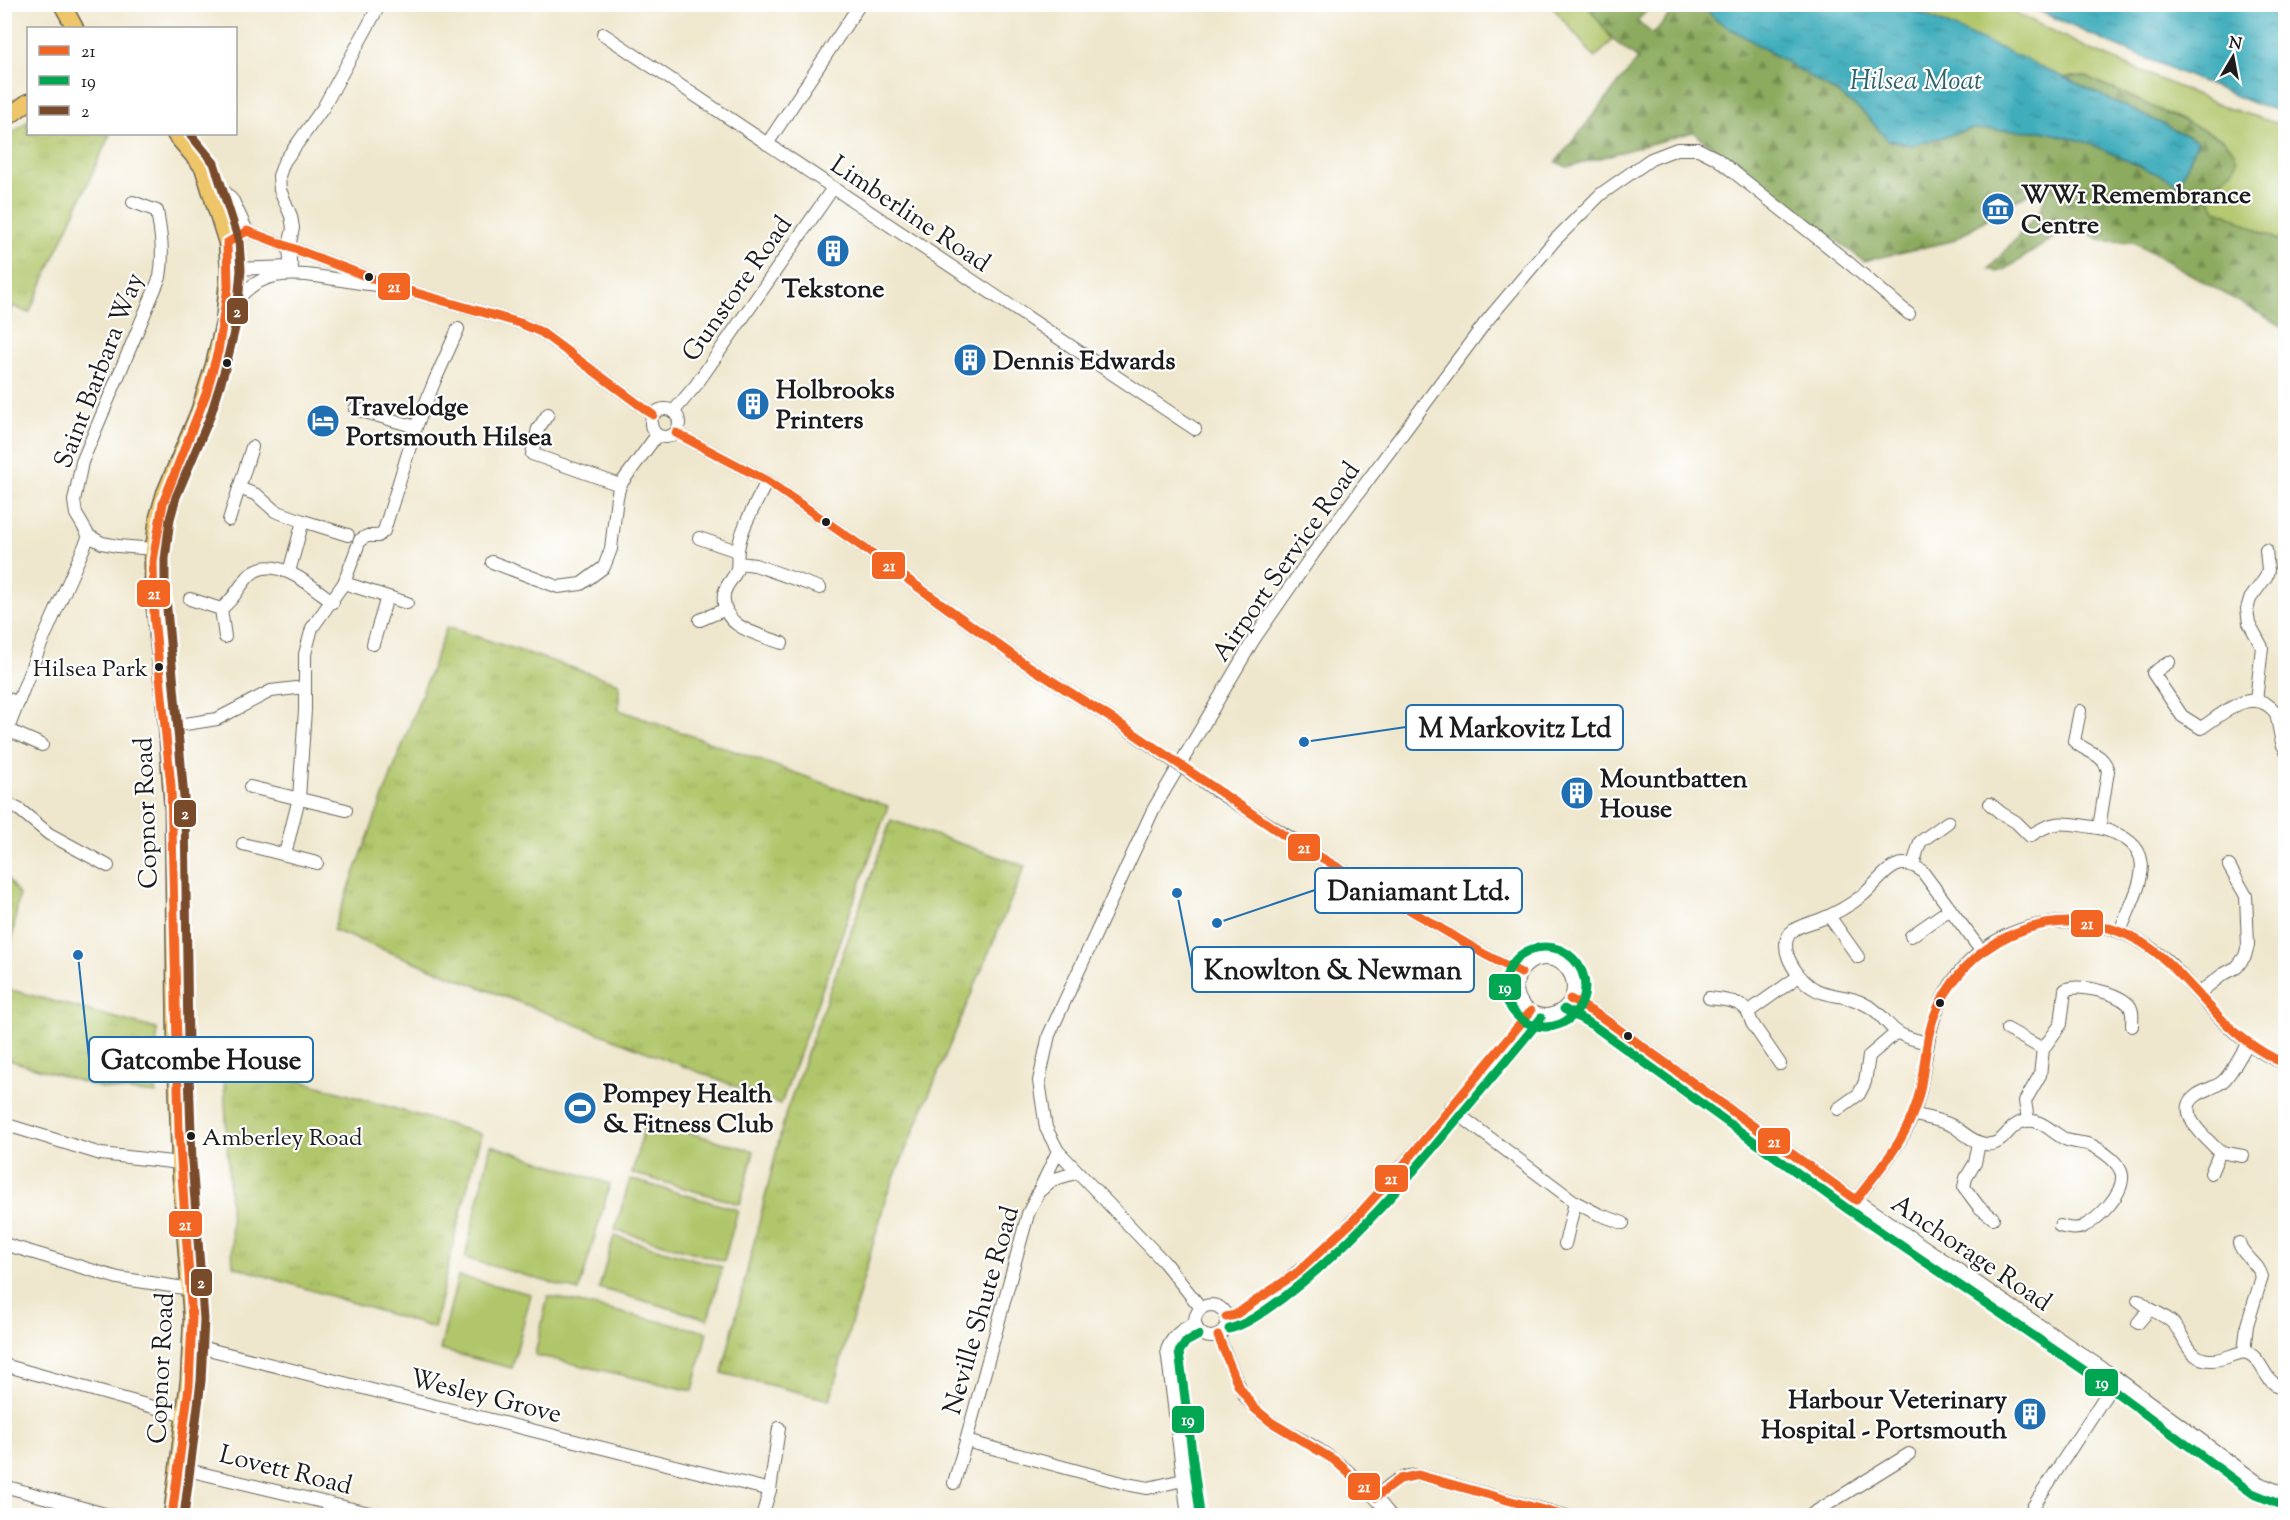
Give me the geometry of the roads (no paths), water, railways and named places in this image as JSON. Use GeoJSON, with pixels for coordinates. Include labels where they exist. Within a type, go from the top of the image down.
{"type":"FeatureCollection","features":[{"type":"Feature","properties":{"kind":"main road"},"geometry":{"type":"LineString","coordinates":[[63,7],[67,27]]}},
{"type":"Feature","properties":{"kind":"main road"},"geometry":{"type":"LineString","coordinates":[[63,7],[74,27]]}},
{"type":"Feature","properties":{"kind":"main road"},"geometry":{"type":"LineString","coordinates":[[4,120],[27,103]]}},
{"type":"Feature","properties":{"kind":"main road","name":"Copnor Road"},"geometry":{"type":"LineString","coordinates":[[172,1515],[192,1345],[191,1289],[180,1163],[173,810],[153,588],[154,549],[165,493],[181,450],[199,412],[214,365],[225,323],[229,269],[227,243],[203,167],[176,135]]}},
{"type":"Feature","properties":{"kind":"street"},"geometry":{"type":"LineString","coordinates":[[290,270],[289,247],[293,228],[291,216],[280,190],[279,176],[284,162],[323,108],[380,4]]}},
{"type":"Feature","properties":{"kind":"street"},"geometry":{"type":"LineString","coordinates":[[767,144],[860,4]]}},
{"type":"Feature","properties":{"kind":"street","name":"Limberline Road"},"geometry":{"type":"LineString","coordinates":[[603,34],[1195,429]]}},
{"type":"Feature","properties":{"kind":"street","name":"Airport Service Road"},"geometry":{"type":"LineString","coordinates":[[1201,1308],[1164,1262],[1058,1151],[1046,1128],[1039,1082],[1049,1035],[1153,810],[1254,639],[1313,554],[1485,323],[1555,240],[1601,194],[1651,159],[1677,149],[1698,149],[1716,158],[1849,263],[1909,314]]}},
{"type":"Feature","properties":{"kind":"street"},"geometry":{"type":"LineString","coordinates":[[203,167],[233,201],[247,231],[392,286],[520,323],[541,332],[653,415]]}},
{"type":"Feature","properties":{"kind":"street","name":"Gunstore Road"},"geometry":{"type":"LineString","coordinates":[[674,412],[696,385],[833,188]]}},
{"type":"Feature","properties":{"kind":"street","name":"Saint Barbara Way"},"geometry":{"type":"LineString","coordinates":[[89,536],[76,514],[74,501],[82,462],[155,291],[163,261],[163,242],[157,211],[133,202]]}},
{"type":"Feature","properties":{"kind":"street"},"geometry":{"type":"LineString","coordinates":[[227,243],[247,231]]}},
{"type":"Feature","properties":{"kind":"street"},"geometry":{"type":"LineString","coordinates":[[229,269],[290,270],[392,286]]}},
{"type":"Feature","properties":{"kind":"street"},"geometry":{"type":"LineString","coordinates":[[225,323],[232,307],[245,291],[264,278],[290,270]]}},
{"type":"Feature","properties":{"kind":"street"},"geometry":{"type":"LineString","coordinates":[[285,854],[299,798],[305,654],[312,628],[333,602],[344,583],[360,540],[367,536],[378,537],[384,531],[416,427],[458,329]]}},
{"type":"Feature","properties":{"kind":"street"},"geometry":{"type":"LineString","coordinates":[[355,409],[416,427]]}},
{"type":"Feature","properties":{"kind":"street"},"geometry":{"type":"LineString","coordinates":[[662,410],[674,412],[680,423],[675,433],[667,438],[657,435],[651,427],[653,415],[662,410]]}},
{"type":"Feature","properties":{"kind":"street"},"geometry":{"type":"LineString","coordinates":[[548,414],[538,429],[532,454],[620,485]]}},
{"type":"Feature","properties":{"kind":"street"},"geometry":{"type":"LineString","coordinates":[[675,433],[767,481],[874,555],[1018,660],[1114,720],[1215,790],[1322,858],[1484,954],[1521,973]]}},
{"type":"Feature","properties":{"kind":"street"},"geometry":{"type":"LineString","coordinates":[[492,562],[558,587],[581,584],[604,567],[611,549],[620,485],[657,435]]}},
{"type":"Feature","properties":{"kind":"street"},"geometry":{"type":"LineString","coordinates":[[230,520],[252,447]]}},
{"type":"Feature","properties":{"kind":"street"},"geometry":{"type":"LineString","coordinates":[[767,481],[741,537],[736,572],[727,585],[724,595],[730,619],[741,628],[782,643]]}},
{"type":"Feature","properties":{"kind":"street"},"geometry":{"type":"LineString","coordinates":[[239,488],[257,495],[274,511],[348,535]]}},
{"type":"Feature","properties":{"kind":"street"},"geometry":{"type":"LineString","coordinates":[[289,572],[303,521]]}},
{"type":"Feature","properties":{"kind":"street"},"geometry":{"type":"LineString","coordinates":[[42,745],[6,735],[42,641],[89,536],[102,543],[154,549]]}},
{"type":"Feature","properties":{"kind":"street"},"geometry":{"type":"LineString","coordinates":[[699,538],[755,565],[820,588]]}},
{"type":"Feature","properties":{"kind":"street"},"geometry":{"type":"LineString","coordinates":[[2256,701],[2262,647],[2249,623],[2247,609],[2250,599],[2266,577],[2268,570],[2266,550]]}},
{"type":"Feature","properties":{"kind":"street"},"geometry":{"type":"LineString","coordinates":[[221,609],[234,599],[255,570],[265,567],[301,577],[333,602]]}},
{"type":"Feature","properties":{"kind":"street"},"geometry":{"type":"LineString","coordinates":[[344,583],[407,603]]}},
{"type":"Feature","properties":{"kind":"street"},"geometry":{"type":"LineString","coordinates":[[373,644],[387,597]]}},
{"type":"Feature","properties":{"kind":"street"},"geometry":{"type":"LineString","coordinates":[[190,599],[221,609]]}},
{"type":"Feature","properties":{"kind":"street"},"geometry":{"type":"LineString","coordinates":[[221,609],[225,637]]}},
{"type":"Feature","properties":{"kind":"street"},"geometry":{"type":"LineString","coordinates":[[700,620],[726,609]]}},
{"type":"Feature","properties":{"kind":"street"},"geometry":{"type":"LineString","coordinates":[[2169,662],[2153,673],[2182,716],[2201,728],[2237,703],[2256,701],[2268,706],[2276,713],[2282,743],[2286,751]]}},
{"type":"Feature","properties":{"kind":"street"},"geometry":{"type":"LineString","coordinates":[[167,727],[217,719],[271,692],[305,687]]}},
{"type":"Feature","properties":{"kind":"street"},"geometry":{"type":"LineString","coordinates":[[4,697],[18,703]]}},
{"type":"Feature","properties":{"kind":"street"},"geometry":{"type":"LineString","coordinates":[[2080,711],[2074,741],[2099,756],[2106,764],[2108,771],[2099,828]]}},
{"type":"Feature","properties":{"kind":"street"},"geometry":{"type":"LineString","coordinates":[[250,787],[346,810]]}},
{"type":"Feature","properties":{"kind":"street"},"geometry":{"type":"LineString","coordinates":[[4,802],[20,810],[58,840],[108,866]]}},
{"type":"Feature","properties":{"kind":"street"},"geometry":{"type":"LineString","coordinates":[[1990,804],[2016,822],[2030,836],[2052,824],[2099,828],[2116,833],[2135,845],[2141,859],[2140,882],[2120,931]]}},
{"type":"Feature","properties":{"kind":"street"},"geometry":{"type":"LineString","coordinates":[[1913,866],[1920,842],[1948,822]]}},
{"type":"Feature","properties":{"kind":"street"},"geometry":{"type":"LineString","coordinates":[[243,844],[274,854],[285,854],[317,863]]}},
{"type":"Feature","properties":{"kind":"street"},"geometry":{"type":"LineString","coordinates":[[1927,1043],[1897,1032],[1870,1007],[1844,997],[1821,994],[1812,989],[1799,976],[1788,957],[1786,939],[1797,928],[1829,916],[1860,897],[1882,875],[1893,867],[1903,864],[1922,871],[1982,952]]}},
{"type":"Feature","properties":{"kind":"street"},"geometry":{"type":"LineString","coordinates":[[2199,993],[2237,966],[2245,957],[2248,945],[2246,896],[2229,866]]}},
{"type":"Feature","properties":{"kind":"street"},"geometry":{"type":"LineString","coordinates":[[1911,936],[1950,909]]}},
{"type":"Feature","properties":{"kind":"street"},"geometry":{"type":"LineString","coordinates":[[1829,916],[1858,957]]}},
{"type":"Feature","properties":{"kind":"street"},"geometry":{"type":"LineString","coordinates":[[1856,1200],[1900,1139],[1913,1114],[1934,1018],[1948,990],[1962,970],[2000,939],[2038,925],[2084,923],[2120,931],[2138,939],[2159,953],[2248,1043],[2286,1064]]}},
{"type":"Feature","properties":{"kind":"street"},"geometry":{"type":"LineString","coordinates":[[1544,959],[1560,964],[1571,976],[1573,983],[1570,999],[1557,1012],[1539,1014],[1531,1011],[1519,998],[1518,981],[1521,973],[1535,961],[1544,959]]}},
{"type":"Feature","properties":{"kind":"street"},"geometry":{"type":"LineString","coordinates":[[1748,1011],[1799,976]]}},
{"type":"Feature","properties":{"kind":"street"},"geometry":{"type":"LineString","coordinates":[[2028,1120],[2025,1101],[2040,1075],[2043,1049],[2061,1024],[2064,995],[2068,988],[2088,987],[2124,1001],[2131,1009],[2132,1026]]}},
{"type":"Feature","properties":{"kind":"street"},"geometry":{"type":"LineString","coordinates":[[1709,998],[1737,1003],[1745,1007],[1758,1032],[1780,1064]]}},
{"type":"Feature","properties":{"kind":"street","name":"Anchorage Road"},"geometry":{"type":"LineString","coordinates":[[1570,999],[1600,1016],[1856,1200],[2117,1378],[2259,1483],[2286,1515]]}},
{"type":"Feature","properties":{"kind":"street"},"geometry":{"type":"LineString","coordinates":[[1226,1317],[1235,1316],[1278,1289],[1347,1229],[1506,1045],[1531,1011]]}},
{"type":"Feature","properties":{"kind":"street"},"geometry":{"type":"LineString","coordinates":[[2007,1029],[2043,1049]]}},
{"type":"Feature","properties":{"kind":"street"},"geometry":{"type":"LineString","coordinates":[[1838,1109],[1859,1094],[1865,1082],[1869,1056],[1897,1032]]}},
{"type":"Feature","properties":{"kind":"street"},"geometry":{"type":"LineString","coordinates":[[2243,1156],[2220,1152],[2197,1130],[2190,1115],[2190,1103],[2195,1096],[2223,1082],[2248,1043]]}},
{"type":"Feature","properties":{"kind":"street"},"geometry":{"type":"LineString","coordinates":[[1450,1108],[1575,1202],[1623,1223]]}},
{"type":"Feature","properties":{"kind":"street"},"geometry":{"type":"LineString","coordinates":[[1913,1114],[1952,1126],[1986,1145],[1998,1142],[2017,1123],[2028,1120],[2044,1125],[2067,1140],[2090,1145],[2110,1159],[2119,1169],[2121,1180],[2116,1195],[2102,1215],[2081,1228],[2060,1226]]}},
{"type":"Feature","properties":{"kind":"street"},"geometry":{"type":"LineString","coordinates":[[4,1124],[101,1154],[180,1163]]}},
{"type":"Feature","properties":{"kind":"street"},"geometry":{"type":"LineString","coordinates":[[1979,1143],[1975,1163],[1966,1178],[1964,1187],[1979,1207],[1993,1218]]}},
{"type":"Feature","properties":{"kind":"street","name":"Neville Shute Road"},"geometry":{"type":"LineString","coordinates":[[954,1483],[1028,1214],[1058,1151]]}},
{"type":"Feature","properties":{"kind":"street"},"geometry":{"type":"LineString","coordinates":[[2211,1173],[2220,1152]]}},
{"type":"Feature","properties":{"kind":"street","name":"Neville Shute Road"},"geometry":{"type":"LineString","coordinates":[[1039,1192],[1052,1180],[1078,1172]]}},
{"type":"Feature","properties":{"kind":"street"},"geometry":{"type":"LineString","coordinates":[[1565,1244],[1575,1202]]}},
{"type":"Feature","properties":{"kind":"street"},"geometry":{"type":"LineString","coordinates":[[2239,1243],[2241,1251],[2258,1268],[2262,1277],[2247,1325],[2244,1352]]}},
{"type":"Feature","properties":{"kind":"street"},"geometry":{"type":"LineString","coordinates":[[4,1244],[118,1278],[191,1289]]}},
{"type":"Feature","properties":{"kind":"street"},"geometry":{"type":"LineString","coordinates":[[2138,1300],[2172,1322],[2187,1348],[2199,1358],[2219,1360],[2248,1352],[2257,1360],[2274,1385],[2286,1388]]}},
{"type":"Feature","properties":{"kind":"street"},"geometry":{"type":"LineString","coordinates":[[1209,1305],[1218,1307],[1226,1317],[1226,1326],[1218,1336],[1213,1338],[1199,1333],[1194,1324],[1195,1315],[1201,1308],[1209,1305]]}},
{"type":"Feature","properties":{"kind":"street"},"geometry":{"type":"LineString","coordinates":[[2138,1323],[2150,1309]]}},
{"type":"Feature","properties":{"kind":"street"},"geometry":{"type":"LineString","coordinates":[[1188,1515],[1167,1350],[1170,1341],[1182,1329],[1194,1324]]}},
{"type":"Feature","properties":{"kind":"street"},"geometry":{"type":"LineString","coordinates":[[1218,1336],[1236,1381],[1256,1409],[1266,1418],[1347,1469],[1391,1515]]}},
{"type":"Feature","properties":{"kind":"street","name":"Wesley Grove"},"geometry":{"type":"LineString","coordinates":[[192,1345],[770,1490]]}},
{"type":"Feature","properties":{"kind":"street"},"geometry":{"type":"LineString","coordinates":[[4,1365],[185,1416]]}},
{"type":"Feature","properties":{"kind":"street"},"geometry":{"type":"LineString","coordinates":[[2027,1515],[2117,1378]]}},
{"type":"Feature","properties":{"kind":"street"},"geometry":{"type":"LineString","coordinates":[[762,1515],[770,1490],[779,1428]]}},
{"type":"Feature","properties":{"kind":"street","name":"Neville Shute Road"},"geometry":{"type":"LineString","coordinates":[[966,1441],[1148,1488],[1183,1480]]}},
{"type":"Feature","properties":{"kind":"street"},"geometry":{"type":"LineString","coordinates":[[1809,1515],[1909,1454]]}},
{"type":"Feature","properties":{"kind":"street","name":"Lovett Road"},"geometry":{"type":"LineString","coordinates":[[179,1468],[382,1515]]}},
{"type":"Feature","properties":{"kind":"street"},"geometry":{"type":"LineString","coordinates":[[1376,1497],[1394,1481],[1406,1475],[1418,1475],[1567,1515]]}},
{"type":"Feature","properties":{"kind":"street","name":"Anchorage Road"},"geometry":{"type":"LineString","coordinates":[[2259,1483],[2286,1494]]}},
{"type":"Feature","properties":{"kind":"street"},"geometry":{"type":"LineString","coordinates":[[4,1486],[82,1511],[112,1515]]}},
{"type":"Feature","properties":{"kind":"water","name":"Hilsea Moat"},"geometry":{"type":"Polygon","coordinates":[[[1708,5],[1902,5],[2025,59],[2198,141],[2179,184],[2086,142],[2042,131],[1972,129],[1913,145],[1888,140],[1864,113],[1839,94],[1715,19],[1709,12],[1708,5]]]}},
{"type":"Feature","properties":{"kind":"water"},"geometry":{"type":"Polygon","coordinates":[[[2026,5],[2285,5],[2285,113],[2253,103],[2100,39],[2026,5]]]}},
{"type":"Feature","properties":{"kind":"place","name":"WW1 Remembrance Centre"},"geometry":{"type":"Point","coordinates":[1998,209]}},
{"type":"Feature","properties":{"kind":"place","name":"Tekstone"},"geometry":{"type":"Point","coordinates":[833,251]}},
{"type":"Feature","properties":{"kind":"place","name":"Dennis Edwards"},"geometry":{"type":"Point","coordinates":[970,360]}},
{"type":"Feature","properties":{"kind":"place","name":"Holbrooks Printers"},"geometry":{"type":"Point","coordinates":[753,404]}},
{"type":"Feature","properties":{"kind":"place","name":"Travelodge Portsmouth Hilsea"},"geometry":{"type":"Point","coordinates":[323,421]}},
{"type":"Feature","properties":{"kind":"place","name":"Hilsea Park"},"geometry":{"type":"Point","coordinates":[159,667]}},
{"type":"Feature","properties":{"kind":"place","name":"M Markovitz Ltd"},"geometry":{"type":"Point","coordinates":[1304,742]}},
{"type":"Feature","properties":{"kind":"place","name":"Mountbatten House"},"geometry":{"type":"Point","coordinates":[1577,793]}},
{"type":"Feature","properties":{"kind":"place","name":"Knowlton & Newman"},"geometry":{"type":"Point","coordinates":[1177,893]}},
{"type":"Feature","properties":{"kind":"place","name":"Daniamant Ltd."},"geometry":{"type":"Point","coordinates":[1217,923]}},
{"type":"Feature","properties":{"kind":"place","name":"Gatcombe House"},"geometry":{"type":"Point","coordinates":[78,955]}},
{"type":"Feature","properties":{"kind":"place","name":"Pompey Health & Fitness Club"},"geometry":{"type":"Point","coordinates":[580,1108]}},
{"type":"Feature","properties":{"kind":"place","name":"Amberley Road"},"geometry":{"type":"Point","coordinates":[191,1136]}},
{"type":"Feature","properties":{"kind":"place","name":"Harbour Veterinary Hospital - Portsmouth"},"geometry":{"type":"Point","coordinates":[2030,1414]}}]}
